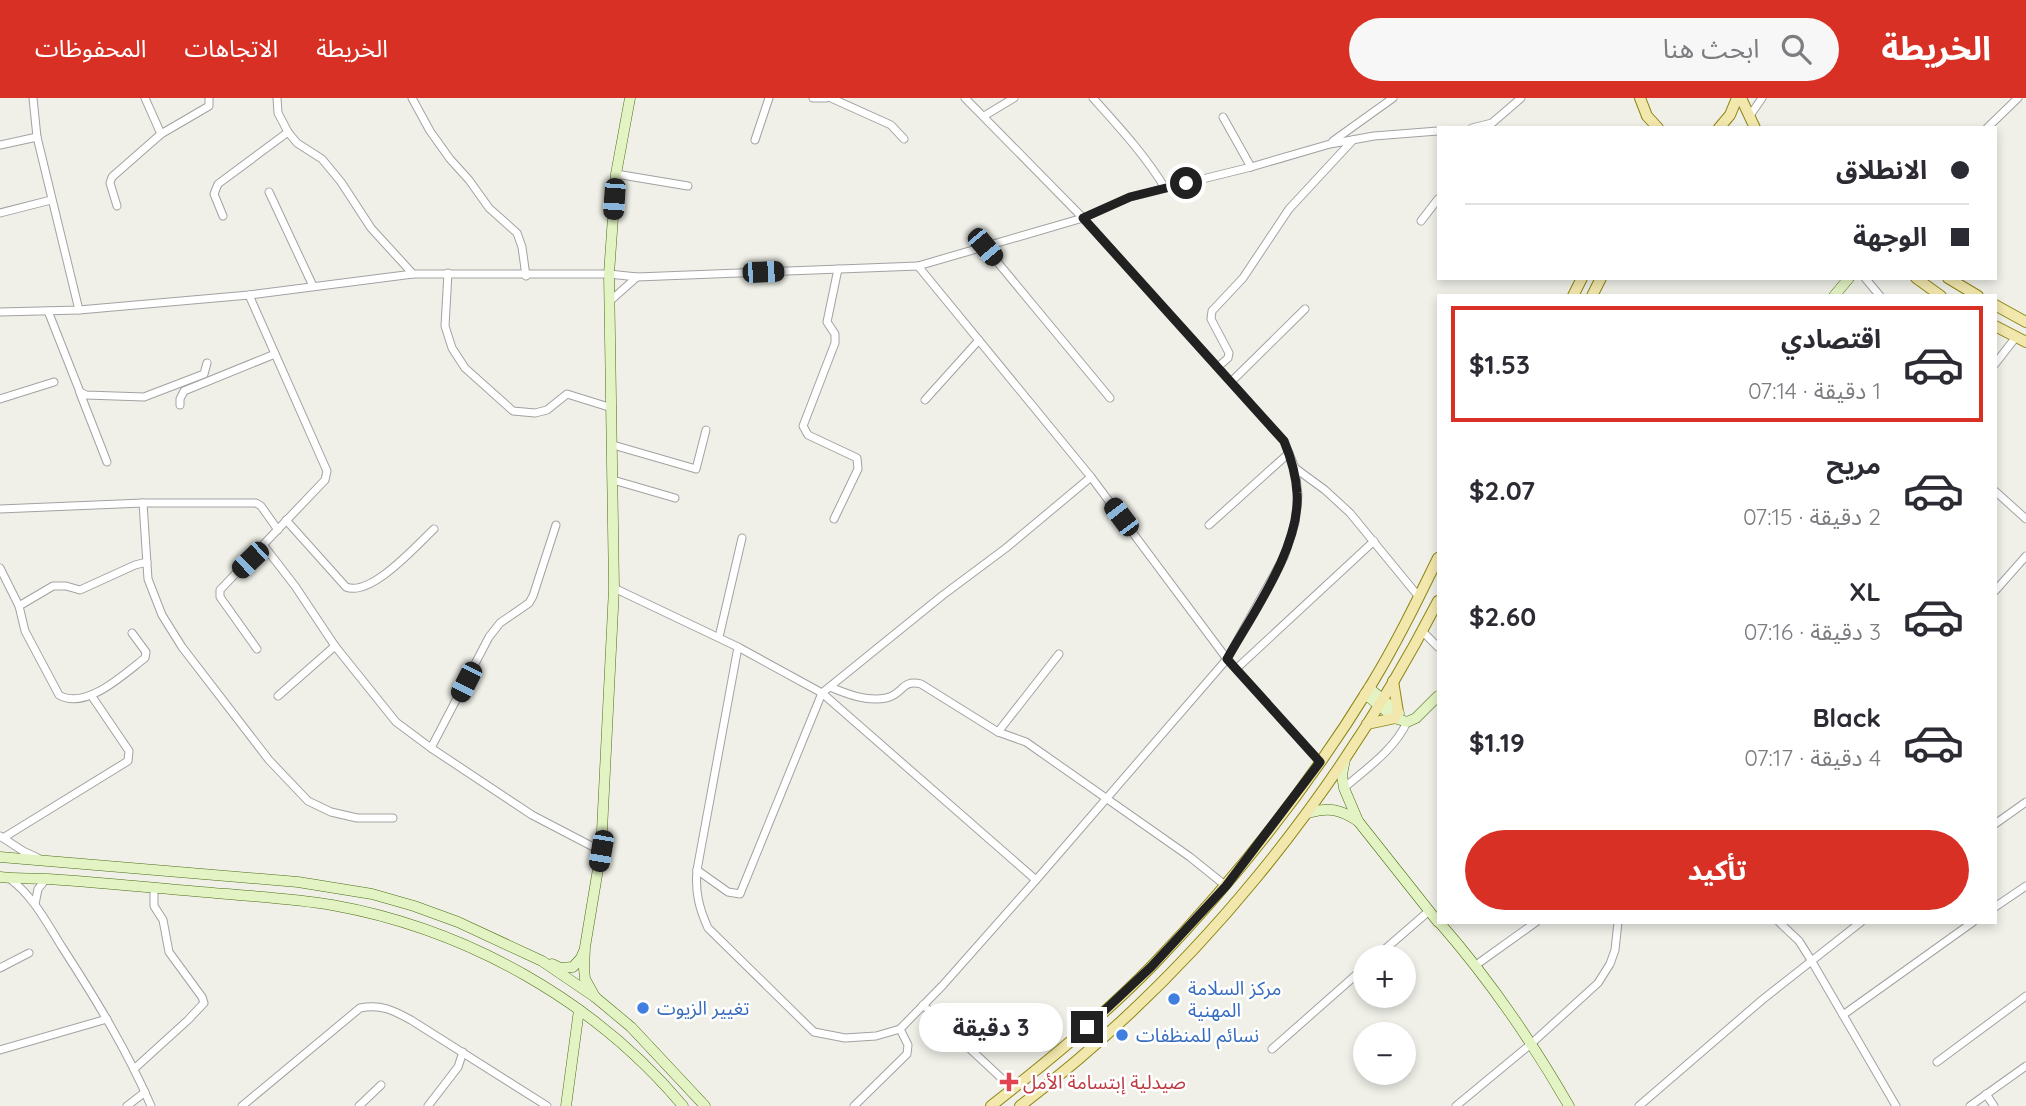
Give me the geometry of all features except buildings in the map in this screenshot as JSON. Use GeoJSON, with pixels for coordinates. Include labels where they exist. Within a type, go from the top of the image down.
{"type":"FeatureCollection","features":[{"type":"Feature","properties":{"kind":"main road"},"geometry":{"type":"LineString","coordinates":[[1739,98],[1754,126]]}},
{"type":"Feature","properties":{"kind":"main road"},"geometry":{"type":"LineString","coordinates":[[1721,126],[1739,98]]}},
{"type":"Feature","properties":{"kind":"main road"},"geometry":{"type":"LineString","coordinates":[[1642,103],[1645,126]]}},
{"type":"Feature","properties":{"kind":"main road"},"geometry":{"type":"LineString","coordinates":[[1642,103],[1657,126]]}},
{"type":"Feature","properties":{"kind":"main road"},"geometry":{"type":"LineString","coordinates":[[1919,280],[1938,294]]}},
{"type":"Feature","properties":{"kind":"main road"},"geometry":{"type":"LineString","coordinates":[[1951,280],[1975,294]]}},
{"type":"Feature","properties":{"kind":"main road"},"geometry":{"type":"LineString","coordinates":[[1997,306],[2026,322]]}},
{"type":"Feature","properties":{"kind":"main road"},"geometry":{"type":"LineString","coordinates":[[1997,327],[2021,340]]}},
{"type":"Feature","properties":{"kind":"main road"},"geometry":{"type":"LineString","coordinates":[[991,1106],[1087,1027],[1151,967],[1226,886],[1320,762],[1367,691],[1437,560]]}},
{"type":"Feature","properties":{"kind":"main road"},"geometry":{"type":"LineString","coordinates":[[1020,1106],[1097,1044],[1236,902],[1308,813],[1345,759],[1423,632],[1437,603]]}},
{"type":"Feature","properties":{"kind":"main road"},"geometry":{"type":"LineString","coordinates":[[1367,724],[1401,718],[1393,681]]}},
{"type":"Feature","properties":{"kind":"street"},"geometry":{"type":"LineString","coordinates":[[33,98],[37,137],[79,310]]}},
{"type":"Feature","properties":{"kind":"street"},"geometry":{"type":"LineString","coordinates":[[145,98],[161,134]]}},
{"type":"Feature","properties":{"kind":"street"},"geometry":{"type":"LineString","coordinates":[[117,206],[111,179],[161,134],[209,106],[209,98]]}},
{"type":"Feature","properties":{"kind":"street"},"geometry":{"type":"LineString","coordinates":[[277,98],[278,113],[288,132],[297,143],[322,159],[341,182],[371,228],[413,274]]}},
{"type":"Feature","properties":{"kind":"street"},"geometry":{"type":"LineString","coordinates":[[412,98],[430,131],[450,159],[489,208],[517,233],[526,275]]}},
{"type":"Feature","properties":{"kind":"street"},"geometry":{"type":"LineString","coordinates":[[595,998],[585,979],[585,947],[601,851],[614,588],[609,274],[616,174],[630,98]]}},
{"type":"Feature","properties":{"kind":"street"},"geometry":{"type":"LineString","coordinates":[[755,140],[769,98]]}},
{"type":"Feature","properties":{"kind":"street"},"geometry":{"type":"LineString","coordinates":[[813,98],[828,98],[891,125],[904,139]]}},
{"type":"Feature","properties":{"kind":"street"},"geometry":{"type":"LineString","coordinates":[[738,647],[697,870],[695,889],[700,910],[708,928],[814,1032],[845,1038],[876,1037],[900,1029],[923,1005],[1036,880],[1227,659],[1284,557],[1295,523],[1298,495],[1294,468],[1284,441],[1083,218],[965,98]]}},
{"type":"Feature","properties":{"kind":"street"},"geometry":{"type":"LineString","coordinates":[[984,116],[1014,98]]}},
{"type":"Feature","properties":{"kind":"street"},"geometry":{"type":"LineString","coordinates":[[1093,98],[1153,168],[1165,188]]}},
{"type":"Feature","properties":{"kind":"street"},"geometry":{"type":"LineString","coordinates":[[1330,144],[1393,98]]}},
{"type":"Feature","properties":{"kind":"street"},"geometry":{"type":"LineString","coordinates":[[1491,125],[1521,98]]}},
{"type":"Feature","properties":{"kind":"street"},"geometry":{"type":"LineString","coordinates":[[1749,117],[1762,98]]}},
{"type":"Feature","properties":{"kind":"street"},"geometry":{"type":"LineString","coordinates":[[1989,126],[2018,98]]}},
{"type":"Feature","properties":{"kind":"street"},"geometry":{"type":"LineString","coordinates":[[1223,117],[1251,167]]}},
{"type":"Feature","properties":{"kind":"street"},"geometry":{"type":"LineString","coordinates":[[0,312],[79,310],[249,295],[413,274],[609,274],[637,277],[918,266],[1083,218],[1130,197],[1330,144],[1353,139],[1437,131]]}},
{"type":"Feature","properties":{"kind":"street"},"geometry":{"type":"LineString","coordinates":[[223,216],[214,194],[218,184],[288,132]]}},
{"type":"Feature","properties":{"kind":"street"},"geometry":{"type":"LineString","coordinates":[[0,145],[37,137]]}},
{"type":"Feature","properties":{"kind":"street"},"geometry":{"type":"LineString","coordinates":[[1219,366],[1229,354],[1211,319],[1212,311],[1243,278],[1289,209],[1353,139]]}},
{"type":"Feature","properties":{"kind":"street"},"geometry":{"type":"LineString","coordinates":[[616,174],[688,186]]}},
{"type":"Feature","properties":{"kind":"street"},"geometry":{"type":"LineString","coordinates":[[269,192],[313,286]]}},
{"type":"Feature","properties":{"kind":"street"},"geometry":{"type":"LineString","coordinates":[[0,213],[51,200]]}},
{"type":"Feature","properties":{"kind":"street"},"geometry":{"type":"LineString","coordinates":[[1422,221],[1437,200]]}},
{"type":"Feature","properties":{"kind":"street"},"geometry":{"type":"LineString","coordinates":[[985,247],[1110,398]]}},
{"type":"Feature","properties":{"kind":"street"},"geometry":{"type":"LineString","coordinates":[[918,266],[1091,477],[1227,659],[1320,762]]}},
{"type":"Feature","properties":{"kind":"street"},"geometry":{"type":"LineString","coordinates":[[834,519],[858,469],[859,461],[808,435],[803,426],[835,343],[835,334],[827,322],[838,269]]}},
{"type":"Feature","properties":{"kind":"street"},"geometry":{"type":"LineString","coordinates":[[448,273],[445,326],[452,348],[465,368],[513,411],[535,414],[547,410],[568,394],[612,408]]}},
{"type":"Feature","properties":{"kind":"street"},"geometry":{"type":"LineString","coordinates":[[610,301],[637,277]]}},
{"type":"Feature","properties":{"kind":"street"},"geometry":{"type":"LineString","coordinates":[[1836,294],[1847,280]]}},
{"type":"Feature","properties":{"kind":"street"},"geometry":{"type":"LineString","coordinates":[[1868,280],[1878,294]]}},
{"type":"Feature","properties":{"kind":"street"},"geometry":{"type":"LineString","coordinates":[[249,295],[327,471],[324,480],[264,546],[221,587],[219,594],[257,649]]}},
{"type":"Feature","properties":{"kind":"street"},"geometry":{"type":"LineString","coordinates":[[1232,381],[1305,309]]}},
{"type":"Feature","properties":{"kind":"street"},"geometry":{"type":"LineString","coordinates":[[48,311],[107,462]]}},
{"type":"Feature","properties":{"kind":"street"},"geometry":{"type":"LineString","coordinates":[[925,400],[979,340]]}},
{"type":"Feature","properties":{"kind":"street"},"geometry":{"type":"LineString","coordinates":[[1997,362],[2021,340]]}},
{"type":"Feature","properties":{"kind":"street"},"geometry":{"type":"LineString","coordinates":[[180,405],[184,391],[275,354]]}},
{"type":"Feature","properties":{"kind":"street"},"geometry":{"type":"LineString","coordinates":[[80,392],[108,397],[134,398],[153,395],[204,374],[207,363]]}},
{"type":"Feature","properties":{"kind":"street"},"geometry":{"type":"LineString","coordinates":[[0,399],[54,382]]}},
{"type":"Feature","properties":{"kind":"street"},"geometry":{"type":"LineString","coordinates":[[613,445],[696,469],[706,430]]}},
{"type":"Feature","properties":{"kind":"street"},"geometry":{"type":"LineString","coordinates":[[1209,525],[1289,453]]}},
{"type":"Feature","properties":{"kind":"street"},"geometry":{"type":"LineString","coordinates":[[1294,468],[1325,490],[1350,513],[1419,597]]}},
{"type":"Feature","properties":{"kind":"street"},"geometry":{"type":"LineString","coordinates":[[697,870],[728,892],[735,895],[743,890],[822,693],[1006,548],[1091,477]]}},
{"type":"Feature","properties":{"kind":"street"},"geometry":{"type":"LineString","coordinates":[[613,480],[675,498]]}},
{"type":"Feature","properties":{"kind":"street"},"geometry":{"type":"LineString","coordinates":[[1997,493],[2026,519]]}},
{"type":"Feature","properties":{"kind":"street"},"geometry":{"type":"LineString","coordinates":[[0,509],[252,502],[261,506],[278,530]]}},
{"type":"Feature","properties":{"kind":"street"},"geometry":{"type":"LineString","coordinates":[[143,503],[148,579],[162,615],[182,647],[269,760],[308,801],[331,813],[357,818],[393,818]]}},
{"type":"Feature","properties":{"kind":"street"},"geometry":{"type":"LineString","coordinates":[[286,520],[346,587],[357,589],[377,580],[434,529]]}},
{"type":"Feature","properties":{"kind":"street"},"geometry":{"type":"LineString","coordinates":[[431,748],[489,637],[500,623],[528,603],[533,596],[556,524]]}},
{"type":"Feature","properties":{"kind":"street"},"geometry":{"type":"LineString","coordinates":[[719,638],[743,538]]}},
{"type":"Feature","properties":{"kind":"street"},"geometry":{"type":"LineString","coordinates":[[1236,669],[1374,541]]}},
{"type":"Feature","properties":{"kind":"street"},"geometry":{"type":"LineString","coordinates":[[264,546],[295,586],[335,646],[396,722],[532,815],[601,851]]}},
{"type":"Feature","properties":{"kind":"street"},"geometry":{"type":"LineString","coordinates":[[1997,590],[2026,556]]}},
{"type":"Feature","properties":{"kind":"street"},"geometry":{"type":"LineString","coordinates":[[19,606],[53,586],[80,590],[147,562]]}},
{"type":"Feature","properties":{"kind":"street"},"geometry":{"type":"LineString","coordinates":[[0,568],[19,606],[25,631],[59,695],[65,699],[91,695],[145,658],[146,652],[132,633]]}},
{"type":"Feature","properties":{"kind":"street"},"geometry":{"type":"LineString","coordinates":[[614,588],[738,647],[822,693],[1036,880]]}},
{"type":"Feature","properties":{"kind":"street"},"geometry":{"type":"LineString","coordinates":[[1423,632],[1437,646]]}},
{"type":"Feature","properties":{"kind":"street"},"geometry":{"type":"LineString","coordinates":[[278,696],[335,646]]}},
{"type":"Feature","properties":{"kind":"street"},"geometry":{"type":"LineString","coordinates":[[998,732],[1059,654]]}},
{"type":"Feature","properties":{"kind":"street"},"geometry":{"type":"LineString","coordinates":[[830,687],[863,698],[884,699],[895,695],[905,684],[921,684],[998,732],[1026,742],[1190,857],[1226,886]]}},
{"type":"Feature","properties":{"kind":"street"},"geometry":{"type":"LineString","coordinates":[[1367,691],[1401,718],[1416,718],[1437,697]]}},
{"type":"Feature","properties":{"kind":"street"},"geometry":{"type":"LineString","coordinates":[[45,860],[23,851],[1,837],[128,761],[129,751],[91,695]]}},
{"type":"Feature","properties":{"kind":"street"},"geometry":{"type":"LineString","coordinates":[[1344,788],[1383,754],[1402,733],[1401,718]]}},
{"type":"Feature","properties":{"kind":"street"},"geometry":{"type":"LineString","coordinates":[[1345,759],[1342,775],[1344,788],[1358,821],[1437,920]]}},
{"type":"Feature","properties":{"kind":"street"},"geometry":{"type":"LineString","coordinates":[[1997,823],[2026,802]]}},
{"type":"Feature","properties":{"kind":"street"},"geometry":{"type":"LineString","coordinates":[[1308,813],[1333,809],[1358,821]]}},
{"type":"Feature","properties":{"kind":"street"},"geometry":{"type":"LineString","coordinates":[[0,857],[230,875],[373,894],[458,922],[560,968],[573,967],[581,958],[585,947]]}},
{"type":"Feature","properties":{"kind":"street"},"geometry":{"type":"LineString","coordinates":[[229,895],[230,875]]}},
{"type":"Feature","properties":{"kind":"street"},"geometry":{"type":"LineString","coordinates":[[5,878],[153,888],[333,906],[408,924],[491,958],[551,990],[598,1022],[659,1077],[683,1106]]}},
{"type":"Feature","properties":{"kind":"street"},"geometry":{"type":"LineString","coordinates":[[5,878],[35,904],[107,1019],[152,1106]]}},
{"type":"Feature","properties":{"kind":"street"},"geometry":{"type":"LineString","coordinates":[[35,904],[38,889],[46,879]]}},
{"type":"Feature","properties":{"kind":"street"},"geometry":{"type":"LineString","coordinates":[[1997,906],[2026,886]]}},
{"type":"Feature","properties":{"kind":"street"},"geometry":{"type":"LineString","coordinates":[[134,1069],[204,1003],[169,952],[163,920],[154,906],[153,888]]}},
{"type":"Feature","properties":{"kind":"street"},"geometry":{"type":"LineString","coordinates":[[1390,945],[1429,911]]}},
{"type":"Feature","properties":{"kind":"street"},"geometry":{"type":"LineString","coordinates":[[1441,924],[1476,965],[1532,1043],[1569,1106]]}},
{"type":"Feature","properties":{"kind":"street"},"geometry":{"type":"LineString","coordinates":[[1476,965],[1533,924]]}},
{"type":"Feature","properties":{"kind":"street"},"geometry":{"type":"LineString","coordinates":[[1457,1106],[1598,983],[1615,950],[1618,924]]}},
{"type":"Feature","properties":{"kind":"street"},"geometry":{"type":"LineString","coordinates":[[1781,924],[1799,941],[1811,960],[1896,1106]]}},
{"type":"Feature","properties":{"kind":"street"},"geometry":{"type":"LineString","coordinates":[[1639,1106],[1811,960],[1858,924]]}},
{"type":"Feature","properties":{"kind":"street"},"geometry":{"type":"LineString","coordinates":[[1843,1015],[1970,924]]}},
{"type":"Feature","properties":{"kind":"street"},"geometry":{"type":"LineString","coordinates":[[0,968],[29,953]]}},
{"type":"Feature","properties":{"kind":"street"},"geometry":{"type":"LineString","coordinates":[[542,961],[631,1027],[705,1106]]}},
{"type":"Feature","properties":{"kind":"street"},"geometry":{"type":"LineString","coordinates":[[1272,1049],[1353,978]]}},
{"type":"Feature","properties":{"kind":"street"},"geometry":{"type":"LineString","coordinates":[[1937,1062],[2026,996]]}},
{"type":"Feature","properties":{"kind":"street"},"geometry":{"type":"LineString","coordinates":[[923,1005],[1013,1088]]}},
{"type":"Feature","properties":{"kind":"street"},"geometry":{"type":"LineString","coordinates":[[242,1106],[360,1008],[374,1006],[388,1008],[547,1106]]}},
{"type":"Feature","properties":{"kind":"street"},"geometry":{"type":"LineString","coordinates":[[566,1106],[579,1010]]}},
{"type":"Feature","properties":{"kind":"street"},"geometry":{"type":"LineString","coordinates":[[0,1050],[107,1019]]}},
{"type":"Feature","properties":{"kind":"street"},"geometry":{"type":"LineString","coordinates":[[854,1106],[907,1055],[908,1045],[900,1029]]}},
{"type":"Feature","properties":{"kind":"street"},"geometry":{"type":"LineString","coordinates":[[428,1106],[458,1067],[463,1052]]}},
{"type":"Feature","properties":{"kind":"street"},"geometry":{"type":"LineString","coordinates":[[1970,1106],[2026,1066]]}},
{"type":"Feature","properties":{"kind":"street"},"geometry":{"type":"LineString","coordinates":[[359,1106],[382,1085]]}},
{"type":"Feature","properties":{"kind":"street"},"geometry":{"type":"LineString","coordinates":[[127,1106],[145,1092]]}},
{"type":"Feature","properties":{"kind":"street"},"geometry":{"type":"LineString","coordinates":[[1986,1094],[1994,1106]]}},
{"type":"Feature","properties":{"kind":"place","name":"مركز السلامة المهنية"},"geometry":{"type":"Point","coordinates":[1174,999]}},
{"type":"Feature","properties":{"kind":"place","name":"تغيير الزيوت"},"geometry":{"type":"Point","coordinates":[643,1008]}},
{"type":"Feature","properties":{"kind":"place","name":"نسائم للمنظفات"},"geometry":{"type":"Point","coordinates":[1122,1035]}},
{"type":"Feature","properties":{"kind":"place","name":"صيدلية إبتسامة الأمل"},"geometry":{"type":"Point","coordinates":[1009,1082]}},
{"type":"Feature","properties":{"kind":"route"},"geometry":{"type":"LineString","coordinates":[[1087,1027],[1151,967],[1226,886],[1320,762],[1227,659],[1284,557],[1295,523],[1298,495],[1294,468],[1284,441],[1083,218],[1130,197],[1186,183]]}}]}
